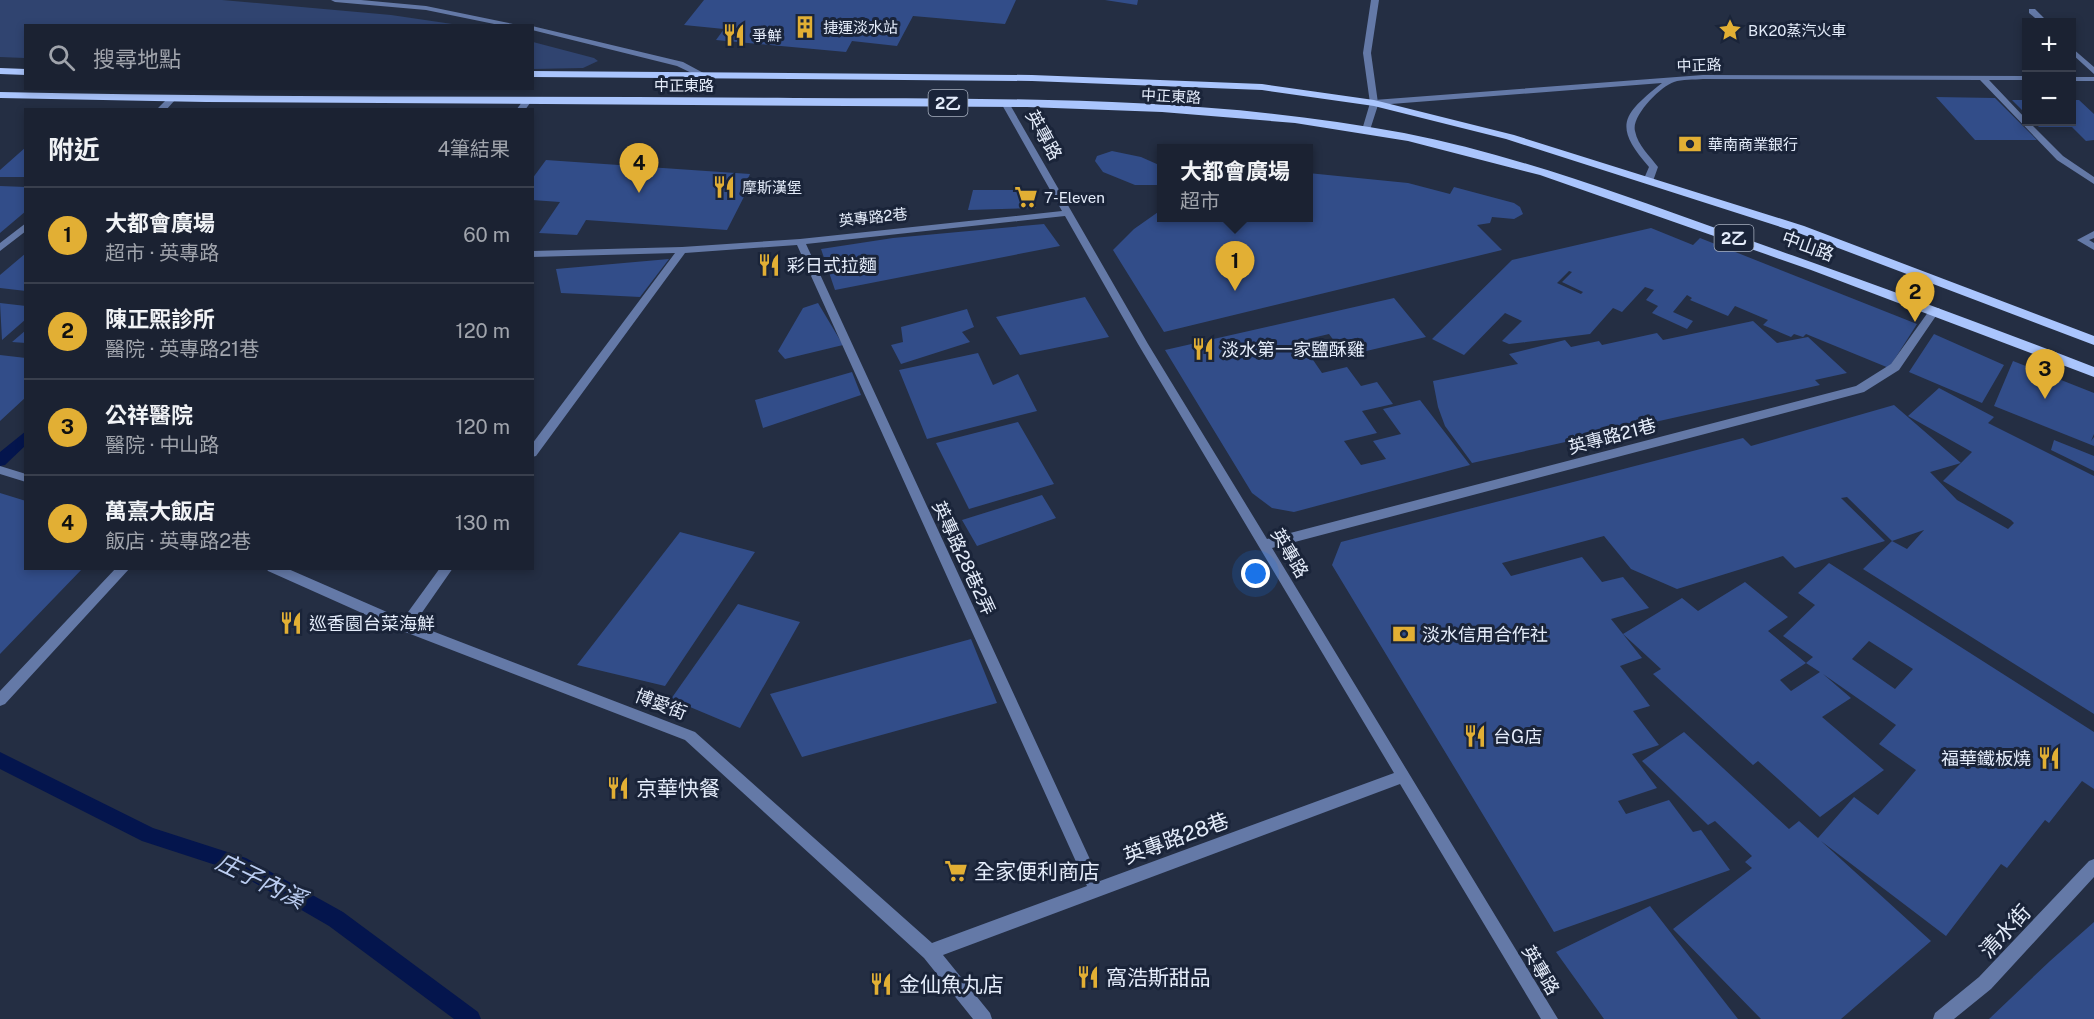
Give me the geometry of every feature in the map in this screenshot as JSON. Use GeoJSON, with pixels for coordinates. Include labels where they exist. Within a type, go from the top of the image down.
{"type":"FeatureCollection","features":[{"type":"Feature","properties":{"kind":"main road"},"geometry":{"type":"LineString","coordinates":[[0,71],[24,72]]}},
{"type":"Feature","properties":{"kind":"main road","name":"中正東路"},"geometry":{"type":"LineString","coordinates":[[534,74],[1032,78],[1240,86],[1374,103]]}},
{"type":"Feature","properties":{"kind":"main road","name":"中正東路"},"geometry":{"type":"LineString","coordinates":[[0,95],[171,100],[529,99],[1005,103],[1263,116],[1366,130]]}},
{"type":"Feature","properties":{"kind":"main road","name":"中山路"},"geometry":{"type":"LineString","coordinates":[[1374,103],[1510,137],[1826,238],[2094,342]]}},
{"type":"Feature","properties":{"kind":"main road","name":"中山路"},"geometry":{"type":"LineString","coordinates":[[1366,130],[1502,160],[1637,204],[1935,310],[2094,372]]}},
{"type":"Feature","properties":{"kind":"street"},"geometry":{"type":"LineString","coordinates":[[335,0],[426,8],[509,24]]}},
{"type":"Feature","properties":{"kind":"street"},"geometry":{"type":"LineString","coordinates":[[1366,130],[1374,103],[1367,53],[1375,0]]}},
{"type":"Feature","properties":{"kind":"street"},"geometry":{"type":"LineString","coordinates":[[2032,11],[2040,18]]}},
{"type":"Feature","properties":{"kind":"street"},"geometry":{"type":"LineString","coordinates":[[534,28],[680,64],[705,75]]}},
{"type":"Feature","properties":{"kind":"street"},"geometry":{"type":"LineString","coordinates":[[2076,54],[2094,72]]}},
{"type":"Feature","properties":{"kind":"street"},"geometry":{"type":"LineString","coordinates":[[1981,77],[2060,158],[2094,181]]}},
{"type":"Feature","properties":{"kind":"street","name":"中正路"},"geometry":{"type":"LineString","coordinates":[[1374,103],[1672,79],[2022,78]]}},
{"type":"Feature","properties":{"kind":"street"},"geometry":{"type":"LineString","coordinates":[[1648,181],[1654,167],[1639,151],[1629,132],[1631,114],[1672,79]]}},
{"type":"Feature","properties":{"kind":"street"},"geometry":{"type":"LineString","coordinates":[[2076,79],[2094,79]]}},
{"type":"Feature","properties":{"kind":"street"},"geometry":{"type":"LineString","coordinates":[[522,108],[529,99]]}},
{"type":"Feature","properties":{"kind":"street"},"geometry":{"type":"LineString","coordinates":[[162,108],[171,100]]}},
{"type":"Feature","properties":{"kind":"street","name":"英專路"},"geometry":{"type":"LineString","coordinates":[[1005,103],[1066,213],[1550,1019]]}},
{"type":"Feature","properties":{"kind":"street","name":"英專路2巷"},"geometry":{"type":"LineString","coordinates":[[534,254],[682,250],[800,242],[1066,213]]}},
{"type":"Feature","properties":{"kind":"street"},"geometry":{"type":"LineString","coordinates":[[0,248],[24,228]]}},
{"type":"Feature","properties":{"kind":"street"},"geometry":{"type":"LineString","coordinates":[[2094,234],[2082,240],[2094,247]]}},
{"type":"Feature","properties":{"kind":"street","name":"英專路28巷2弄"},"geometry":{"type":"LineString","coordinates":[[800,242],[1096,890]]}},
{"type":"Feature","properties":{"kind":"street"},"geometry":{"type":"LineString","coordinates":[[534,450],[682,250]]}},
{"type":"Feature","properties":{"kind":"street","name":"英專路21巷"},"geometry":{"type":"LineString","coordinates":[[1264,545],[1860,389],[1895,367],[1935,310]]}},
{"type":"Feature","properties":{"kind":"street"},"geometry":{"type":"LineString","coordinates":[[0,470],[24,477]]}},
{"type":"Feature","properties":{"kind":"street"},"geometry":{"type":"LineString","coordinates":[[0,700],[122,570]]}},
{"type":"Feature","properties":{"kind":"street","name":"博愛街"},"geometry":{"type":"LineString","coordinates":[[277,570],[405,626],[690,736],[930,952],[984,1019]]}},
{"type":"Feature","properties":{"kind":"street"},"geometry":{"type":"LineString","coordinates":[[405,626],[446,570]]}},
{"type":"Feature","properties":{"kind":"street","name":"英專路28巷"},"geometry":{"type":"LineString","coordinates":[[930,952],[1404,776]]}},
{"type":"Feature","properties":{"kind":"street","name":"清水街"},"geometry":{"type":"LineString","coordinates":[[1941,1019],[1985,982],[2094,866]]}},
{"type":"Feature","properties":{"kind":"shaded area"},"geometry":{"type":"Polygon","coordinates":[[[0,0],[222,0],[391,15],[452,24],[24,24],[24,58],[0,57],[0,0]]]}},
{"type":"Feature","properties":{"kind":"shaded area"},"geometry":{"type":"Polygon","coordinates":[[[534,42],[598,61],[583,68],[534,69],[534,42]]]}},
{"type":"Feature","properties":{"kind":"building","name":"捷運淡水站"},"geometry":{"type":"Polygon","coordinates":[[[704,0],[1016,0],[1005,24],[913,16],[897,46],[852,41],[846,52],[716,40],[724,29],[684,25],[704,0]]]}},
{"type":"Feature","properties":{"kind":"building"},"geometry":{"type":"Polygon","coordinates":[[[1105,0],[1138,0],[1137,5],[1105,0]]]}},
{"type":"Feature","properties":{"kind":"building"},"geometry":{"type":"Polygon","coordinates":[[[1936,97],[1995,98],[2037,140],[1975,140],[1936,97]]]}},
{"type":"Feature","properties":{"kind":"building"},"geometry":{"type":"Polygon","coordinates":[[[2012,100],[2022,100],[2022,110],[2012,100]]]}},
{"type":"Feature","properties":{"kind":"building"},"geometry":{"type":"Polygon","coordinates":[[[2076,100],[2079,100],[2094,114],[2094,140],[2086,141],[2072,127],[2039,127],[2076,126],[2076,100]]]}},
{"type":"Feature","properties":{"kind":"building"},"geometry":{"type":"Polygon","coordinates":[[[24,149],[24,177],[0,177],[0,170],[24,149]]]}},
{"type":"Feature","properties":{"kind":"building"},"geometry":{"type":"Polygon","coordinates":[[[1112,151],[1141,157],[1157,164],[1157,185],[1135,185],[1103,172],[1095,161],[1097,156],[1112,151]]]}},
{"type":"Feature","properties":{"kind":"building"},"geometry":{"type":"Polygon","coordinates":[[[546,160],[750,174],[745,185],[750,185],[727,230],[586,220],[577,235],[539,233],[560,202],[534,200],[534,176],[546,160]]]}},
{"type":"Feature","properties":{"kind":"building"},"geometry":{"type":"Polygon","coordinates":[[[1313,174],[1408,183],[1450,194],[1454,187],[1514,203],[1520,207],[1523,214],[1514,219],[1492,217],[1490,223],[1477,225],[1502,250],[1164,332],[1113,250],[1134,229],[1157,213],[1157,222],[1313,222],[1313,174]]]}},
{"type":"Feature","properties":{"kind":"building"},"geometry":{"type":"Polygon","coordinates":[[[0,186],[24,187],[24,213],[0,233],[0,186]]]}},
{"type":"Feature","properties":{"kind":"building"},"geometry":{"type":"Polygon","coordinates":[[[973,190],[1026,190],[1036,208],[968,210],[973,190]]]}},
{"type":"Feature","properties":{"kind":"building"},"geometry":{"type":"Polygon","coordinates":[[[1044,224],[1060,246],[835,290],[821,249],[893,238],[1044,224]]]}},
{"type":"Feature","properties":{"kind":"building"},"geometry":{"type":"Polygon","coordinates":[[[1651,228],[1693,245],[1700,238],[1917,324],[1889,368],[1806,334],[1803,337],[1794,334],[1791,337],[1763,325],[1768,320],[1735,306],[1728,316],[1690,300],[1692,298],[1687,295],[1673,312],[1693,321],[1687,329],[1652,313],[1658,306],[1646,300],[1654,290],[1645,287],[1622,312],[1613,308],[1590,334],[1509,344],[1502,341],[1522,321],[1505,313],[1464,355],[1432,339],[1512,260],[1651,228]],[[1569,271],[1557,283],[1581,294],[1583,292],[1562,282],[1572,272],[1569,271]]]}},
{"type":"Feature","properties":{"kind":"building"},"geometry":{"type":"Polygon","coordinates":[[[24,255],[24,291],[0,288],[0,275],[24,255]]]}},
{"type":"Feature","properties":{"kind":"building"},"geometry":{"type":"Polygon","coordinates":[[[669,259],[640,297],[561,293],[556,269],[669,259]]]}},
{"type":"Feature","properties":{"kind":"building"},"geometry":{"type":"Polygon","coordinates":[[[1085,297],[1109,337],[1020,355],[996,317],[1085,297]]]}},
{"type":"Feature","properties":{"kind":"building"},"geometry":{"type":"Polygon","coordinates":[[[1394,298],[1426,337],[1345,356],[1329,334],[1308,339],[1316,352],[1309,354],[1322,373],[1347,367],[1361,386],[1377,382],[1393,404],[1362,411],[1377,433],[1344,441],[1361,465],[1386,459],[1373,441],[1401,434],[1383,409],[1420,400],[1470,465],[1294,512],[1272,508],[1252,493],[1165,350],[1394,298]]]}},
{"type":"Feature","properties":{"kind":"building"},"geometry":{"type":"Polygon","coordinates":[[[0,303],[24,306],[24,321],[2,340],[0,303]]]}},
{"type":"Feature","properties":{"kind":"building"},"geometry":{"type":"Polygon","coordinates":[[[818,303],[843,345],[785,359],[778,351],[803,308],[818,303]]]}},
{"type":"Feature","properties":{"kind":"building"},"geometry":{"type":"Polygon","coordinates":[[[967,309],[974,327],[962,332],[970,342],[901,364],[891,345],[903,342],[901,327],[967,309]]]}},
{"type":"Feature","properties":{"kind":"building"},"geometry":{"type":"Polygon","coordinates":[[[1753,321],[1777,343],[1808,337],[1847,373],[1815,380],[1820,385],[1472,463],[1445,426],[1438,407],[1433,381],[1518,364],[1509,354],[1565,340],[1571,347],[1599,341],[1602,345],[1657,333],[1663,340],[1753,321]]]}},
{"type":"Feature","properties":{"kind":"building"},"geometry":{"type":"Polygon","coordinates":[[[24,332],[24,343],[12,342],[24,332]]]}},
{"type":"Feature","properties":{"kind":"building"},"geometry":{"type":"Polygon","coordinates":[[[1934,334],[2004,365],[1982,403],[1909,372],[1934,334]]]}},
{"type":"Feature","properties":{"kind":"building"},"geometry":{"type":"Polygon","coordinates":[[[978,353],[993,385],[1018,374],[1037,411],[927,439],[899,370],[978,353]]]}},
{"type":"Feature","properties":{"kind":"building"},"geometry":{"type":"Polygon","coordinates":[[[0,355],[24,358],[24,399],[0,421],[0,355]]]}},
{"type":"Feature","properties":{"kind":"building"},"geometry":{"type":"Polygon","coordinates":[[[2013,361],[2094,393],[2094,434],[2091,441],[2094,437],[2094,446],[1994,406],[2013,361]]]}},
{"type":"Feature","properties":{"kind":"building"},"geometry":{"type":"Polygon","coordinates":[[[852,372],[861,395],[763,428],[755,400],[852,372]]]}},
{"type":"Feature","properties":{"kind":"building"},"geometry":{"type":"Polygon","coordinates":[[[1939,388],[1994,417],[1988,423],[2094,476],[2094,714],[1863,569],[1892,541],[1847,497],[1841,498],[1885,541],[1795,568],[1783,556],[1677,589],[1631,569],[1604,536],[1502,563],[1511,576],[1582,557],[1602,582],[1623,577],[1649,608],[1611,619],[1642,658],[1620,666],[1650,706],[1633,711],[1659,745],[1632,754],[1657,788],[1618,801],[1626,814],[1669,800],[1693,832],[1701,830],[1730,870],[1554,932],[1332,565],[1341,542],[1743,438],[1751,446],[1894,405],[1961,463],[1972,452],[1908,416],[1939,388]],[[1961,463],[1930,472],[1957,500],[2008,529],[2014,523],[2011,520],[1943,481],[1961,463]],[[1924,530],[1892,541],[1907,549],[1924,530]]]}},
{"type":"Feature","properties":{"kind":"building"},"geometry":{"type":"Polygon","coordinates":[[[1018,422],[1054,484],[969,509],[936,443],[1018,422]]]}},
{"type":"Feature","properties":{"kind":"building"},"geometry":{"type":"Polygon","coordinates":[[[2054,440],[2094,456],[2094,471],[2051,450],[2054,440]]]}},
{"type":"Feature","properties":{"kind":"building"},"geometry":{"type":"Polygon","coordinates":[[[0,493],[24,500],[24,570],[81,570],[0,654],[0,493]]]}},
{"type":"Feature","properties":{"kind":"building"},"geometry":{"type":"Polygon","coordinates":[[[1042,495],[1056,518],[977,546],[962,520],[1042,495]]]}},
{"type":"Feature","properties":{"kind":"building"},"geometry":{"type":"Polygon","coordinates":[[[680,532],[755,552],[665,686],[577,665],[680,532]]]}},
{"type":"Feature","properties":{"kind":"building"},"geometry":{"type":"Polygon","coordinates":[[[1829,563],[2094,732],[2094,789],[2082,781],[2049,823],[2045,820],[2007,868],[2001,864],[1946,936],[1821,841],[1931,941],[1841,1019],[1761,1019],[1673,929],[1752,868],[1745,862],[1752,856],[1715,821],[1708,825],[1642,761],[1684,732],[1789,829],[1799,821],[1818,838],[1854,797],[1878,815],[1916,770],[1879,744],[1896,725],[1823,674],[1851,698],[1822,717],[1884,770],[1820,817],[1758,761],[1753,765],[1653,674],[1661,669],[1623,634],[1682,598],[1698,611],[1745,582],[1788,617],[1768,631],[1806,663],[1813,657],[1783,636],[1815,605],[1798,593],[1829,563]],[[1869,641],[1852,659],[1895,689],[1913,669],[1869,641]],[[1806,663],[1780,680],[1791,691],[1820,672],[1806,663]]]}},
{"type":"Feature","properties":{"kind":"building"},"geometry":{"type":"Polygon","coordinates":[[[738,604],[800,622],[740,728],[671,699],[738,604]]]}},
{"type":"Feature","properties":{"kind":"building"},"geometry":{"type":"Polygon","coordinates":[[[971,639],[997,703],[802,757],[770,694],[971,639]]]}},
{"type":"Feature","properties":{"kind":"building"},"geometry":{"type":"Polygon","coordinates":[[[1650,906],[1738,1019],[1604,1019],[1556,952],[1650,906]]]}},
{"type":"Feature","properties":{"kind":"building"},"geometry":{"type":"Polygon","coordinates":[[[2094,922],[2094,1019],[1989,1019],[2050,961],[2094,922]]]}},
{"type":"Feature","properties":{"kind":"waterway","name":"庄子內溪"},"geometry":{"type":"LineString","coordinates":[[0,461],[24,438]]}},
{"type":"Feature","properties":{"kind":"waterway","name":"庄子內溪"},"geometry":{"type":"LineString","coordinates":[[0,760],[149,835],[239,864],[336,919],[471,1019]]}},
{"type":"Feature","properties":{"kind":"place","name":"捷運淡水站"},"geometry":{"type":"Point","coordinates":[805,27]}},
{"type":"Feature","properties":{"kind":"place","name":"BK20蒸汽火車"},"geometry":{"type":"Point","coordinates":[1730,30]}},
{"type":"Feature","properties":{"kind":"place","name":"爭鮮"},"geometry":{"type":"Point","coordinates":[734,35]}},
{"type":"Feature","properties":{"kind":"place","name":"華南商業銀行"},"geometry":{"type":"Point","coordinates":[1690,144]}},
{"type":"Feature","properties":{"kind":"place","name":"摩斯漢堡"},"geometry":{"type":"Point","coordinates":[724,187]}},
{"type":"Feature","properties":{"kind":"place","name":"萬熹大飯店"},"geometry":{"type":"Point","coordinates":[639,193]}},
{"type":"Feature","properties":{"kind":"place","name":"7-Eleven"},"geometry":{"type":"Point","coordinates":[1026,197]}},
{"type":"Feature","properties":{"kind":"place","name":"彩日式拉麵"},"geometry":{"type":"Point","coordinates":[769,265]}},
{"type":"Feature","properties":{"kind":"place","name":"大都會廣場"},"geometry":{"type":"Point","coordinates":[1235,291]}},
{"type":"Feature","properties":{"kind":"place","name":"陳正煕診所"},"geometry":{"type":"Point","coordinates":[1915,322]}},
{"type":"Feature","properties":{"kind":"place","name":"淡水第一家鹽酥雞"},"geometry":{"type":"Point","coordinates":[1203,349]}},
{"type":"Feature","properties":{"kind":"place","name":"公祥醫院"},"geometry":{"type":"Point","coordinates":[2045,399]}},
{"type":"Feature","properties":{"kind":"place","name":"巡香園台菜海鮮"},"geometry":{"type":"Point","coordinates":[291,623]}},
{"type":"Feature","properties":{"kind":"place","name":"淡水信用合作社"},"geometry":{"type":"Point","coordinates":[1404,634]}},
{"type":"Feature","properties":{"kind":"place","name":"台G店"},"geometry":{"type":"Point","coordinates":[1475,736]}},
{"type":"Feature","properties":{"kind":"place","name":"福華鐵板燒"},"geometry":{"type":"Point","coordinates":[2049,758]}},
{"type":"Feature","properties":{"kind":"place","name":"京華快餐"},"geometry":{"type":"Point","coordinates":[618,788]}},
{"type":"Feature","properties":{"kind":"place","name":"全家便利商店"},"geometry":{"type":"Point","coordinates":[956,871]}},
{"type":"Feature","properties":{"kind":"place","name":"窩浩斯甜品"},"geometry":{"type":"Point","coordinates":[1088,977]}},
{"type":"Feature","properties":{"kind":"place","name":"金仙魚丸店"},"geometry":{"type":"Point","coordinates":[881,984]}}]}
